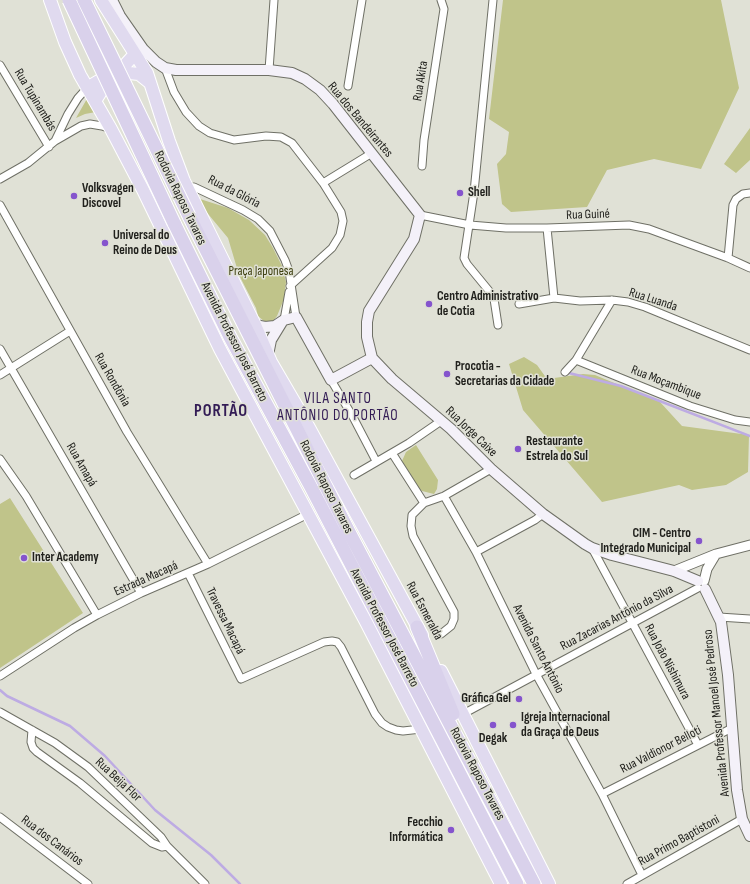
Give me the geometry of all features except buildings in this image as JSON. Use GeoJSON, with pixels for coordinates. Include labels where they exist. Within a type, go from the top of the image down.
{"type":"FeatureCollection","features":[{"type":"Feature","properties":{"kind":"highway","name":"Avenida Professor José Barreto"},"geometry":{"type":"LineString","coordinates":[[50,0],[65,42],[80,75],[111,129],[146,196],[223,355],[421,729],[501,884]]}},
{"type":"Feature","properties":{"kind":"highway","name":"Rodovia Raposo Tavares"},"geometry":{"type":"LineString","coordinates":[[69,0],[174,223],[230,337],[325,516],[516,884]]}},
{"type":"Feature","properties":{"kind":"highway","name":"Rodovia Raposo Tavares"},"geometry":{"type":"LineString","coordinates":[[84,0],[189,216],[350,534],[534,884]]}},
{"type":"Feature","properties":{"kind":"highway"},"geometry":{"type":"LineString","coordinates":[[101,0],[146,73],[169,141],[189,184]]}},
{"type":"Feature","properties":{"kind":"highway"},"geometry":{"type":"LineString","coordinates":[[87,88],[124,66],[135,54]]}},
{"type":"Feature","properties":{"kind":"highway"},"geometry":{"type":"LineString","coordinates":[[95,101],[102,90],[117,78],[129,73],[139,74],[150,83]]}},
{"type":"Feature","properties":{"kind":"highway"},"geometry":{"type":"LineString","coordinates":[[80,75],[92,79],[101,79]]}},
{"type":"Feature","properties":{"kind":"highway","name":"Avenida Professor José Barreto"},"geometry":{"type":"LineString","coordinates":[[189,184],[268,355]]}},
{"type":"Feature","properties":{"kind":"highway","name":"Rua Esmeralda"},"geometry":{"type":"LineString","coordinates":[[268,355],[417,627],[549,884]]}},
{"type":"Feature","properties":{"kind":"highway"},"geometry":{"type":"LineString","coordinates":[[417,627],[455,718],[470,761]]}},
{"type":"Feature","properties":{"kind":"main road"},"geometry":{"type":"LineString","coordinates":[[112,0],[120,16],[144,49],[156,62],[165,68]]}},
{"type":"Feature","properties":{"kind":"main road","name":"Rua dos Bandeirantes"},"geometry":{"type":"LineString","coordinates":[[165,68],[176,70],[269,70],[292,73],[305,79],[320,90],[333,104],[420,215]]}},
{"type":"Feature","properties":{"kind":"main road"},"geometry":{"type":"LineString","coordinates":[[255,325],[266,327],[275,326],[284,320],[296,318],[331,380],[372,358],[367,336],[369,311],[414,239],[420,215]]}},
{"type":"Feature","properties":{"kind":"main road"},"geometry":{"type":"LineString","coordinates":[[268,355],[271,340],[284,320]]}},
{"type":"Feature","properties":{"kind":"main road","name":"Rua Jorge Caixe"},"geometry":{"type":"LineString","coordinates":[[372,358],[392,379],[441,421],[491,469],[543,514],[592,548],[612,555],[674,571],[701,585]]}},
{"type":"Feature","properties":{"kind":"main road","name":"Avenida Professor Manoel José Pedroso"},"geometry":{"type":"LineString","coordinates":[[701,585],[721,622],[728,675],[737,790],[742,819],[750,836]]}},
{"type":"Feature","properties":{"kind":"street"},"geometry":{"type":"LineString","coordinates":[[269,70],[274,0]]}},
{"type":"Feature","properties":{"kind":"street"},"geometry":{"type":"LineString","coordinates":[[348,86],[362,0]]}},
{"type":"Feature","properties":{"kind":"street","name":"Rua Akita"},"geometry":{"type":"LineString","coordinates":[[422,166],[424,140],[444,9],[442,0]]}},
{"type":"Feature","properties":{"kind":"street"},"geometry":{"type":"LineString","coordinates":[[493,0],[474,192],[465,261],[494,299],[498,325]]}},
{"type":"Feature","properties":{"kind":"street","name":"Rua Tupinambás"},"geometry":{"type":"LineString","coordinates":[[0,65],[49,147]]}},
{"type":"Feature","properties":{"kind":"street"},"geometry":{"type":"LineString","coordinates":[[165,68],[174,92],[186,112],[199,126],[210,133],[234,140],[266,136],[281,137],[292,143],[323,183],[341,212],[343,221],[340,235],[332,248],[290,286],[284,320]]}},
{"type":"Feature","properties":{"kind":"street"},"geometry":{"type":"LineString","coordinates":[[55,141],[78,98],[87,88]]}},
{"type":"Feature","properties":{"kind":"street"},"geometry":{"type":"LineString","coordinates":[[0,179],[28,163],[55,141],[81,126],[90,124],[111,129]]}},
{"type":"Feature","properties":{"kind":"street"},"geometry":{"type":"LineString","coordinates":[[323,183],[372,153]]}},
{"type":"Feature","properties":{"kind":"street","name":"Rua da Glória"},"geometry":{"type":"LineString","coordinates":[[189,184],[243,210],[258,219],[270,231],[289,270],[290,286]]}},
{"type":"Feature","properties":{"kind":"street"},"geometry":{"type":"LineString","coordinates":[[728,258],[733,205],[736,198],[743,194],[750,193]]}},
{"type":"Feature","properties":{"kind":"street","name":"Rua Rondônia"},"geometry":{"type":"LineString","coordinates":[[0,205],[127,432],[208,564]]}},
{"type":"Feature","properties":{"kind":"street","name":"Rua Guiné"},"geometry":{"type":"LineString","coordinates":[[420,215],[470,225],[506,228],[636,226],[649,229],[728,258],[750,268]]}},
{"type":"Feature","properties":{"kind":"street"},"geometry":{"type":"LineString","coordinates":[[547,228],[554,298]]}},
{"type":"Feature","properties":{"kind":"street"},"geometry":{"type":"LineString","coordinates":[[290,286],[296,318]]}},
{"type":"Feature","properties":{"kind":"street","name":"Rua Luanda"},"geometry":{"type":"LineString","coordinates":[[519,304],[554,298],[580,301],[612,300],[628,302],[645,307],[750,350]]}},
{"type":"Feature","properties":{"kind":"street"},"geometry":{"type":"LineString","coordinates":[[565,372],[576,360],[612,300]]}},
{"type":"Feature","properties":{"kind":"street"},"geometry":{"type":"LineString","coordinates":[[0,375],[70,331]]}},
{"type":"Feature","properties":{"kind":"street","name":"Rua Amapá"},"geometry":{"type":"LineString","coordinates":[[0,349],[141,593]]}},
{"type":"Feature","properties":{"kind":"street","name":"Rua Moçambique"},"geometry":{"type":"LineString","coordinates":[[576,360],[690,406],[735,420],[750,422]]}},
{"type":"Feature","properties":{"kind":"street"},"geometry":{"type":"LineString","coordinates":[[331,380],[353,417],[376,461]]}},
{"type":"Feature","properties":{"kind":"street"},"geometry":{"type":"LineString","coordinates":[[354,475],[392,453],[441,421]]}},
{"type":"Feature","properties":{"kind":"street"},"geometry":{"type":"LineString","coordinates":[[392,453],[424,504]]}},
{"type":"Feature","properties":{"kind":"street"},"geometry":{"type":"LineString","coordinates":[[0,459],[26,496],[97,615]]}},
{"type":"Feature","properties":{"kind":"street"},"geometry":{"type":"LineString","coordinates":[[441,634],[451,626],[454,619],[454,612],[413,536],[411,526],[412,515],[424,504],[444,496],[491,469]]}},
{"type":"Feature","properties":{"kind":"street","name":"Avenida Santo Antônio"},"geometry":{"type":"LineString","coordinates":[[444,496],[476,552],[536,674],[602,794],[642,875]]}},
{"type":"Feature","properties":{"kind":"street","name":"Estrada Macapá"},"geometry":{"type":"LineString","coordinates":[[0,676],[74,628],[97,615],[141,593],[208,564],[308,514]]}},
{"type":"Feature","properties":{"kind":"street"},"geometry":{"type":"LineString","coordinates":[[476,552],[535,520],[543,514]]}},
{"type":"Feature","properties":{"kind":"street"},"geometry":{"type":"LineString","coordinates":[[674,571],[716,554],[750,545]]}},
{"type":"Feature","properties":{"kind":"street","name":"Rua João Nishimura"},"geometry":{"type":"LineString","coordinates":[[592,548],[698,745]]}},
{"type":"Feature","properties":{"kind":"street"},"geometry":{"type":"LineString","coordinates":[[701,585],[707,569],[716,554]]}},
{"type":"Feature","properties":{"kind":"street","name":"Travessa Macapá"},"geometry":{"type":"LineString","coordinates":[[188,573],[241,679],[324,642],[337,642],[341,647],[375,714],[382,723],[388,728],[403,731],[421,729]]}},
{"type":"Feature","properties":{"kind":"street","name":"Rua Zacarias Antônio da Silva"},"geometry":{"type":"LineString","coordinates":[[463,714],[632,624],[701,585]]}},
{"type":"Feature","properties":{"kind":"street"},"geometry":{"type":"LineString","coordinates":[[719,617],[750,619]]}},
{"type":"Feature","properties":{"kind":"street","name":"Rua Beija Flor"},"geometry":{"type":"LineString","coordinates":[[0,712],[62,748],[88,767],[161,837],[205,884]]}},
{"type":"Feature","properties":{"kind":"street","name":"Rua Valdionor Belloti"},"geometry":{"type":"LineString","coordinates":[[602,794],[732,728]]}},
{"type":"Feature","properties":{"kind":"street"},"geometry":{"type":"LineString","coordinates":[[32,730],[31,742],[33,748],[37,752],[80,783],[152,843],[162,847],[168,846]]}},
{"type":"Feature","properties":{"kind":"street","name":"Rua dos Canários"},"geometry":{"type":"LineString","coordinates":[[0,817],[88,884]]}},
{"type":"Feature","properties":{"kind":"street","name":"Rua Primo Baptistoni"},"geometry":{"type":"LineString","coordinates":[[627,884],[742,819]]}},
{"type":"Feature","properties":{"kind":"green space"},"geometry":{"type":"Polygon","coordinates":[[[503,0],[721,0],[739,88],[701,169],[654,159],[607,170],[587,207],[511,212],[502,204],[497,164],[506,154],[509,132],[489,119],[503,0]]]}},
{"type":"Feature","properties":{"kind":"green space"},"geometry":{"type":"Polygon","coordinates":[[[88,97],[96,112],[85,114],[76,118],[88,97]]]}},
{"type":"Feature","properties":{"kind":"green space"},"geometry":{"type":"Polygon","coordinates":[[[750,128],[750,160],[736,173],[724,164],[750,128]]]}},
{"type":"Feature","properties":{"kind":"green space","name":"Praça Japonesa"},"geometry":{"type":"Polygon","coordinates":[[[197,198],[228,208],[249,220],[265,235],[282,266],[286,282],[284,299],[277,316],[273,321],[265,322],[258,316],[256,308],[239,275],[228,238],[204,209],[197,198]]]}},
{"type":"Feature","properties":{"kind":"green space"},"geometry":{"type":"Polygon","coordinates":[[[524,357],[537,365],[547,379],[583,374],[595,375],[660,402],[682,426],[749,435],[748,472],[726,485],[692,490],[679,485],[602,502],[523,410],[509,364],[524,357]]]}},
{"type":"Feature","properties":{"kind":"green space"},"geometry":{"type":"Polygon","coordinates":[[[416,445],[438,480],[437,489],[434,494],[422,491],[412,483],[402,461],[406,452],[416,445]]]}},
{"type":"Feature","properties":{"kind":"green space","name":"Inter Academy"},"geometry":{"type":"Polygon","coordinates":[[[10,498],[83,613],[0,668],[0,504],[10,498]]]}},
{"type":"Feature","properties":{"kind":"waterway"},"geometry":{"type":"LineString","coordinates":[[565,372],[621,386],[750,436]]}},
{"type":"Feature","properties":{"kind":"waterway"},"geometry":{"type":"LineString","coordinates":[[0,690],[7,696],[70,726],[105,756],[155,810],[211,855],[240,884]]}},
{"type":"Feature","properties":{"kind":"place","name":"Shell"},"geometry":{"type":"Point","coordinates":[460,193]}},
{"type":"Feature","properties":{"kind":"place","name":"Volksvagen Discovel"},"geometry":{"type":"Point","coordinates":[74,196]}},
{"type":"Feature","properties":{"kind":"place","name":"Universal do Reino de Deus"},"geometry":{"type":"Point","coordinates":[105,243]}},
{"type":"Feature","properties":{"kind":"place","name":"Centro Administrativo de Cotia"},"geometry":{"type":"Point","coordinates":[429,304]}},
{"type":"Feature","properties":{"kind":"place","name":"Procotia - Secretarias da Cidade"},"geometry":{"type":"Point","coordinates":[447,374]}},
{"type":"Feature","properties":{"kind":"place","name":"Restaurante Estrela do Sul"},"geometry":{"type":"Point","coordinates":[518,449]}},
{"type":"Feature","properties":{"kind":"place","name":"CIM - Centro Integrado Municipal"},"geometry":{"type":"Point","coordinates":[699,541]}},
{"type":"Feature","properties":{"kind":"place","name":"Inter Academy"},"geometry":{"type":"Point","coordinates":[24,558]}},
{"type":"Feature","properties":{"kind":"place","name":"Gráfica Gel"},"geometry":{"type":"Point","coordinates":[519,699]}},
{"type":"Feature","properties":{"kind":"place","name":"Degak"},"geometry":{"type":"Point","coordinates":[493,725]}},
{"type":"Feature","properties":{"kind":"place","name":"Igreja Internacional da Graça de Deus"},"geometry":{"type":"Point","coordinates":[513,725]}},
{"type":"Feature","properties":{"kind":"place","name":"Fecchio Informática"},"geometry":{"type":"Point","coordinates":[451,830]}},
{"type":"Feature","properties":{"kind":"district","name":"VILA SANTO ANTÔNIO DO PORTÃO"},"geometry":{"type":"Point","coordinates":[338,408]}},
{"type":"Feature","properties":{"kind":"district","name":"PORTÃO"},"geometry":{"type":"Point","coordinates":[221,412]}}]}
